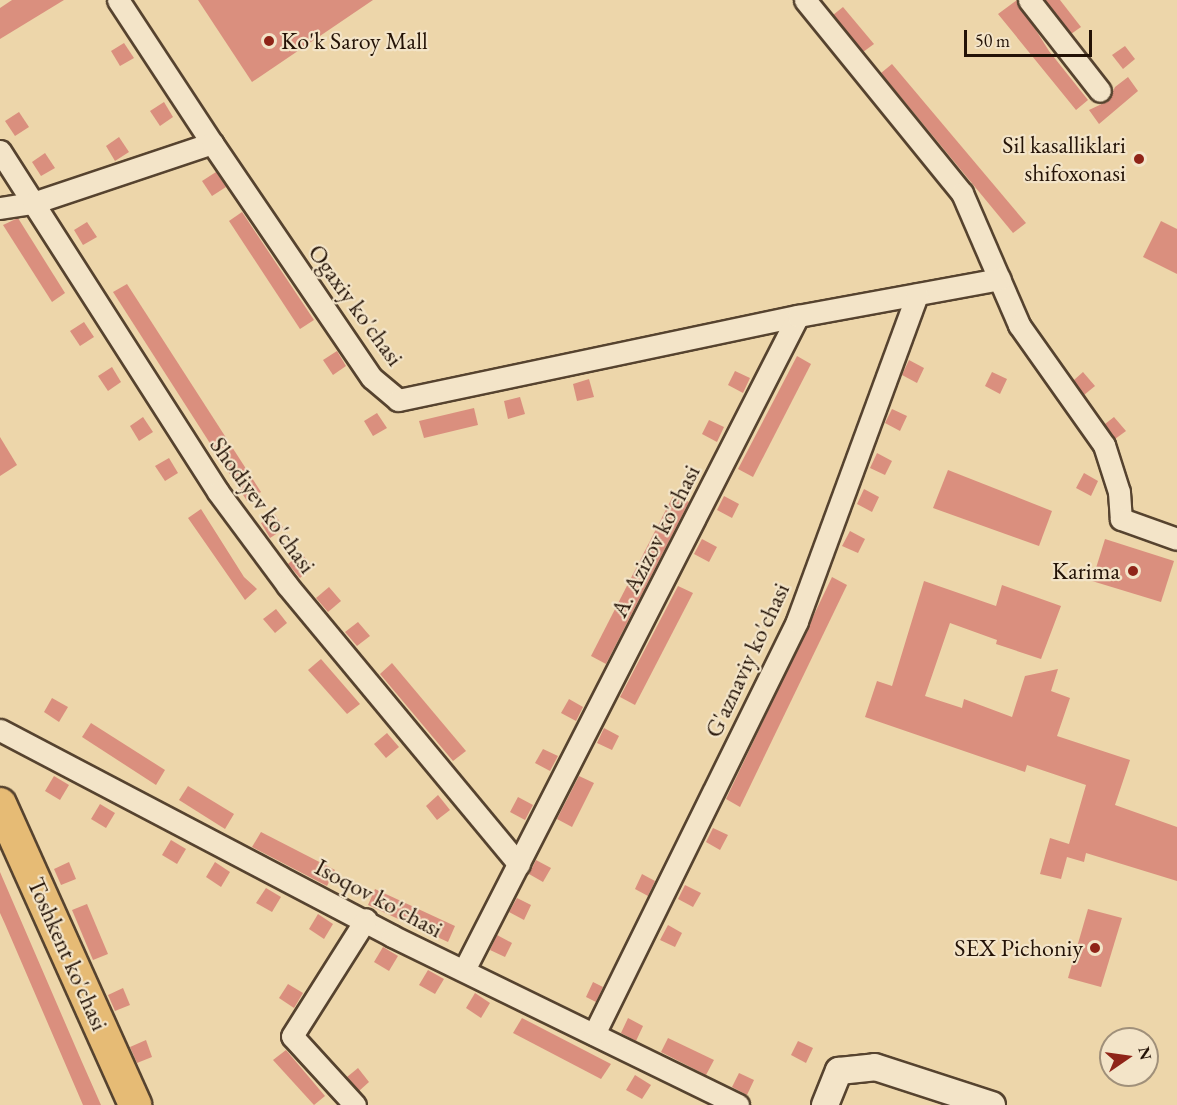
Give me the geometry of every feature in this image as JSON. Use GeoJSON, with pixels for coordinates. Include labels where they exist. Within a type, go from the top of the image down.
{"type":"FeatureCollection","features":[{"type":"Feature","properties":{"kind":"main road","name":"Toshkent ko'chasi"},"geometry":{"type":"LineString","coordinates":[[0,804],[135,1105]]}},
{"type":"Feature","properties":{"kind":"street"},"geometry":{"type":"LineString","coordinates":[[0,208],[33,203],[212,143],[118,0]]}},
{"type":"Feature","properties":{"kind":"street"},"geometry":{"type":"LineString","coordinates":[[805,0],[962,193],[1019,325],[1104,446],[1119,492],[1121,519],[1177,539]]}},
{"type":"Feature","properties":{"kind":"street"},"geometry":{"type":"LineString","coordinates":[[1029,0],[1100,91]]}},
{"type":"Feature","properties":{"kind":"street","name":"Ogaxiy ko'chasi"},"geometry":{"type":"LineString","coordinates":[[212,143],[372,378],[398,400],[798,316]]}},
{"type":"Feature","properties":{"kind":"street","name":"Shodiyev ko'chasi"},"geometry":{"type":"LineString","coordinates":[[0,151],[218,492],[287,585],[519,864]]}},
{"type":"Feature","properties":{"kind":"street"},"geometry":{"type":"LineString","coordinates":[[798,316],[1000,279]]}},
{"type":"Feature","properties":{"kind":"street","name":"G'aznaviy ko'chasi"},"geometry":{"type":"LineString","coordinates":[[594,1034],[797,621],[917,294]]}},
{"type":"Feature","properties":{"kind":"street","name":"A. Azizov ko'chasi"},"geometry":{"type":"LineString","coordinates":[[464,970],[798,316]]}},
{"type":"Feature","properties":{"kind":"street","name":"Isoqov ko'chasi"},"geometry":{"type":"LineString","coordinates":[[0,730],[464,970],[738,1105]]}},
{"type":"Feature","properties":{"kind":"street"},"geometry":{"type":"LineString","coordinates":[[354,1105],[292,1036],[366,919]]}},
{"type":"Feature","properties":{"kind":"street"},"geometry":{"type":"LineString","coordinates":[[825,1105],[839,1071],[875,1068],[983,1104]]}},
{"type":"Feature","properties":{"kind":"building"},"geometry":{"type":"Polygon","coordinates":[[[12,0],[64,0],[0,39],[0,8],[12,0]]]}},
{"type":"Feature","properties":{"kind":"building","name":"Ko'k Saroy Mall"},"geometry":{"type":"Polygon","coordinates":[[[198,0],[373,0],[252,82],[198,0]]]}},
{"type":"Feature","properties":{"kind":"building"},"geometry":{"type":"Polygon","coordinates":[[[1017,0],[1049,51],[1088,100],[1076,110],[998,14],[1017,0]]]}},
{"type":"Feature","properties":{"kind":"building"},"geometry":{"type":"Polygon","coordinates":[[[1045,0],[1060,0],[1081,27],[1071,34],[1045,0]]]}},
{"type":"Feature","properties":{"kind":"building"},"geometry":{"type":"Polygon","coordinates":[[[843,7],[874,44],[863,52],[833,15],[843,7]]]}},
{"type":"Feature","properties":{"kind":"building"},"geometry":{"type":"Polygon","coordinates":[[[124,43],[134,58],[120,66],[111,51],[124,43]]]}},
{"type":"Feature","properties":{"kind":"building"},"geometry":{"type":"Polygon","coordinates":[[[1125,46],[1135,59],[1123,69],[1112,55],[1125,46]]]}},
{"type":"Feature","properties":{"kind":"building"},"geometry":{"type":"Polygon","coordinates":[[[892,64],[1026,223],[1013,233],[881,73],[892,64]]]}},
{"type":"Feature","properties":{"kind":"building"},"geometry":{"type":"Polygon","coordinates":[[[1128,77],[1138,91],[1099,124],[1089,110],[1108,101],[1115,87],[1128,77]]]}},
{"type":"Feature","properties":{"kind":"building"},"geometry":{"type":"Polygon","coordinates":[[[164,102],[173,117],[160,126],[150,111],[164,102]]]}},
{"type":"Feature","properties":{"kind":"building"},"geometry":{"type":"Polygon","coordinates":[[[19,112],[29,127],[15,136],[5,121],[19,112]]]}},
{"type":"Feature","properties":{"kind":"building"},"geometry":{"type":"Polygon","coordinates":[[[119,137],[129,152],[115,161],[106,146],[119,137]]]}},
{"type":"Feature","properties":{"kind":"building"},"geometry":{"type":"Polygon","coordinates":[[[45,153],[55,168],[41,176],[32,162],[45,153]]]}},
{"type":"Feature","properties":{"kind":"building"},"geometry":{"type":"Polygon","coordinates":[[[216,172],[226,187],[212,196],[202,181],[216,172]]]}},
{"type":"Feature","properties":{"kind":"building"},"geometry":{"type":"Polygon","coordinates":[[[242,212],[314,320],[300,329],[229,221],[242,212]]]}},
{"type":"Feature","properties":{"kind":"building"},"geometry":{"type":"Polygon","coordinates":[[[18,218],[65,293],[52,302],[3,225],[18,218]]]}},
{"type":"Feature","properties":{"kind":"building"},"geometry":{"type":"Polygon","coordinates":[[[1161,221],[1177,229],[1177,274],[1143,257],[1161,221]]]}},
{"type":"Feature","properties":{"kind":"building"},"geometry":{"type":"Polygon","coordinates":[[[87,222],[97,237],[83,245],[74,230],[87,222]]]}},
{"type":"Feature","properties":{"kind":"building"},"geometry":{"type":"Polygon","coordinates":[[[127,284],[261,492],[247,501],[113,292],[127,284]]]}},
{"type":"Feature","properties":{"kind":"building"},"geometry":{"type":"Polygon","coordinates":[[[84,322],[94,337],[80,346],[70,331],[84,322]]]}},
{"type":"Feature","properties":{"kind":"building"},"geometry":{"type":"Polygon","coordinates":[[[337,351],[346,366],[333,375],[323,360],[337,351]]]}},
{"type":"Feature","properties":{"kind":"building"},"geometry":{"type":"Polygon","coordinates":[[[797,356],[811,364],[753,477],[738,469],[797,356]]]}},
{"type":"Feature","properties":{"kind":"building"},"geometry":{"type":"Polygon","coordinates":[[[909,360],[924,368],[917,383],[902,375],[909,360]]]}},
{"type":"Feature","properties":{"kind":"building"},"geometry":{"type":"Polygon","coordinates":[[[112,367],[121,382],[108,391],[98,376],[112,367]]]}},
{"type":"Feature","properties":{"kind":"building"},"geometry":{"type":"Polygon","coordinates":[[[735,371],[750,378],[743,393],[728,385],[735,371]]]}},
{"type":"Feature","properties":{"kind":"building"},"geometry":{"type":"Polygon","coordinates":[[[992,372],[1007,379],[1000,394],[985,386],[992,372]]]}},
{"type":"Feature","properties":{"kind":"building"},"geometry":{"type":"Polygon","coordinates":[[[1083,372],[1095,386],[1084,395],[1074,380],[1083,372]]]}},
{"type":"Feature","properties":{"kind":"building"},"geometry":{"type":"Polygon","coordinates":[[[589,379],[594,397],[577,401],[573,384],[589,379]]]}},
{"type":"Feature","properties":{"kind":"building"},"geometry":{"type":"Polygon","coordinates":[[[520,397],[525,414],[508,419],[504,401],[520,397]]]}},
{"type":"Feature","properties":{"kind":"building"},"geometry":{"type":"Polygon","coordinates":[[[474,408],[478,425],[424,438],[419,421],[474,408]]]}},
{"type":"Feature","properties":{"kind":"building"},"geometry":{"type":"Polygon","coordinates":[[[892,409],[907,416],[900,431],[885,423],[892,409]]]}},
{"type":"Feature","properties":{"kind":"building"},"geometry":{"type":"Polygon","coordinates":[[[377,413],[387,428],[373,436],[364,421],[377,413]]]}},
{"type":"Feature","properties":{"kind":"building"},"geometry":{"type":"Polygon","coordinates":[[[143,417],[153,432],[139,441],[130,426],[143,417]]]}},
{"type":"Feature","properties":{"kind":"building"},"geometry":{"type":"Polygon","coordinates":[[[1114,417],[1126,431],[1115,439],[1105,424],[1114,417]]]}},
{"type":"Feature","properties":{"kind":"building"},"geometry":{"type":"Polygon","coordinates":[[[709,420],[724,427],[717,442],[702,434],[709,420]]]}},
{"type":"Feature","properties":{"kind":"building"},"geometry":{"type":"Polygon","coordinates":[[[0,437],[17,465],[0,476],[0,437]]]}},
{"type":"Feature","properties":{"kind":"building"},"geometry":{"type":"Polygon","coordinates":[[[877,453],[892,461],[885,475],[870,468],[877,453]]]}},
{"type":"Feature","properties":{"kind":"building"},"geometry":{"type":"Polygon","coordinates":[[[169,458],[178,473],[165,481],[155,466],[169,458]]]}},
{"type":"Feature","properties":{"kind":"building"},"geometry":{"type":"Polygon","coordinates":[[[948,470],[1052,511],[1039,546],[933,508],[948,470]]]}},
{"type":"Feature","properties":{"kind":"building"},"geometry":{"type":"Polygon","coordinates":[[[1084,473],[1098,481],[1091,496],[1076,488],[1084,473]]]}},
{"type":"Feature","properties":{"kind":"building"},"geometry":{"type":"Polygon","coordinates":[[[864,489],[879,497],[872,512],[857,504],[864,489]]]}},
{"type":"Feature","properties":{"kind":"building"},"geometry":{"type":"Polygon","coordinates":[[[674,494],[689,502],[606,664],[591,656],[674,494]]]}},
{"type":"Feature","properties":{"kind":"building"},"geometry":{"type":"Polygon","coordinates":[[[724,496],[739,504],[732,518],[717,510],[724,496]]]}},
{"type":"Feature","properties":{"kind":"building"},"geometry":{"type":"Polygon","coordinates":[[[201,509],[244,577],[257,589],[245,600],[188,518],[201,509]]]}},
{"type":"Feature","properties":{"kind":"building"},"geometry":{"type":"Polygon","coordinates":[[[275,514],[284,529],[270,538],[261,523],[275,514]]]}},
{"type":"Feature","properties":{"kind":"building"},"geometry":{"type":"Polygon","coordinates":[[[850,531],[865,539],[858,553],[842,546],[850,531]]]}},
{"type":"Feature","properties":{"kind":"building"},"geometry":{"type":"Polygon","coordinates":[[[702,539],[717,547],[709,562],[694,554],[702,539]]]}},
{"type":"Feature","properties":{"kind":"building","name":"Karima"},"geometry":{"type":"Polygon","coordinates":[[[1105,539],[1174,561],[1161,602],[1092,581],[1105,539]]]}},
{"type":"Feature","properties":{"kind":"building"},"geometry":{"type":"Polygon","coordinates":[[[301,553],[313,567],[300,578],[288,564],[301,553]]]}},
{"type":"Feature","properties":{"kind":"building"},"geometry":{"type":"Polygon","coordinates":[[[832,577],[847,585],[740,807],[726,799],[832,577]]]}},
{"type":"Feature","properties":{"kind":"building"},"geometry":{"type":"Polygon","coordinates":[[[924,581],[996,606],[1002,585],[1061,606],[1041,659],[996,644],[997,640],[950,623],[925,696],[962,708],[964,699],[1012,717],[1025,676],[1058,669],[1051,691],[1070,698],[1057,736],[1130,760],[1115,805],[1177,827],[1177,881],[1086,853],[1084,862],[1067,857],[1061,879],[1040,874],[1050,838],[1069,844],[1086,785],[1027,765],[1025,772],[865,717],[877,681],[892,686],[924,581]]]}},
{"type":"Feature","properties":{"kind":"building"},"geometry":{"type":"Polygon","coordinates":[[[678,586],[693,593],[635,705],[620,697],[678,586]]]}},
{"type":"Feature","properties":{"kind":"building"},"geometry":{"type":"Polygon","coordinates":[[[329,587],[341,601],[328,612],[316,598],[329,587]]]}},
{"type":"Feature","properties":{"kind":"building"},"geometry":{"type":"Polygon","coordinates":[[[276,609],[287,623],[275,633],[263,619],[276,609]]]}},
{"type":"Feature","properties":{"kind":"building"},"geometry":{"type":"Polygon","coordinates":[[[358,622],[370,636],[357,646],[345,632],[358,622]]]}},
{"type":"Feature","properties":{"kind":"building"},"geometry":{"type":"Polygon","coordinates":[[[321,659],[360,704],[347,714],[308,670],[321,659]]]}},
{"type":"Feature","properties":{"kind":"building"},"geometry":{"type":"Polygon","coordinates":[[[392,663],[466,751],[453,761],[380,674],[392,663]]]}},
{"type":"Feature","properties":{"kind":"building"},"geometry":{"type":"Polygon","coordinates":[[[52,698],[68,707],[59,722],[44,712],[52,698]]]}},
{"type":"Feature","properties":{"kind":"building"},"geometry":{"type":"Polygon","coordinates":[[[569,699],[583,707],[576,721],[561,713],[569,699]]]}},
{"type":"Feature","properties":{"kind":"building"},"geometry":{"type":"Polygon","coordinates":[[[91,723],[165,770],[156,785],[82,737],[91,723]]]}},
{"type":"Feature","properties":{"kind":"building"},"geometry":{"type":"Polygon","coordinates":[[[604,728],[619,736],[612,750],[597,743],[604,728]]]}},
{"type":"Feature","properties":{"kind":"building"},"geometry":{"type":"Polygon","coordinates":[[[387,733],[399,747],[386,758],[374,744],[387,733]]]}},
{"type":"Feature","properties":{"kind":"building"},"geometry":{"type":"Polygon","coordinates":[[[543,749],[558,756],[550,771],[535,763],[543,749]]]}},
{"type":"Feature","properties":{"kind":"building"},"geometry":{"type":"Polygon","coordinates":[[[54,776],[69,785],[60,800],[45,791],[54,776]]]}},
{"type":"Feature","properties":{"kind":"building"},"geometry":{"type":"Polygon","coordinates":[[[579,776],[594,783],[572,827],[557,819],[579,776]]]}},
{"type":"Feature","properties":{"kind":"building"},"geometry":{"type":"Polygon","coordinates":[[[188,786],[234,814],[225,829],[179,800],[188,786]]]}},
{"type":"Feature","properties":{"kind":"building"},"geometry":{"type":"Polygon","coordinates":[[[438,795],[450,810],[437,820],[426,806],[438,795]]]}},
{"type":"Feature","properties":{"kind":"building"},"geometry":{"type":"Polygon","coordinates":[[[518,797],[533,805],[525,820],[510,812],[518,797]]]}},
{"type":"Feature","properties":{"kind":"building"},"geometry":{"type":"Polygon","coordinates":[[[100,804],[115,813],[106,828],[91,819],[100,804]]]}},
{"type":"Feature","properties":{"kind":"building"},"geometry":{"type":"Polygon","coordinates":[[[713,828],[728,835],[720,850],[706,842],[713,828]]]}},
{"type":"Feature","properties":{"kind":"building"},"geometry":{"type":"Polygon","coordinates":[[[261,832],[335,870],[327,886],[252,847],[261,832]]]}},
{"type":"Feature","properties":{"kind":"building"},"geometry":{"type":"Polygon","coordinates":[[[171,840],[186,849],[177,864],[162,855],[171,840]]]}},
{"type":"Feature","properties":{"kind":"building"},"geometry":{"type":"Polygon","coordinates":[[[536,860],[551,868],[543,882],[529,874],[536,860]]]}},
{"type":"Feature","properties":{"kind":"building"},"geometry":{"type":"Polygon","coordinates":[[[69,862],[76,879],[61,885],[54,869],[69,862]]]}},
{"type":"Feature","properties":{"kind":"building"},"geometry":{"type":"Polygon","coordinates":[[[215,862],[230,872],[221,887],[206,877],[215,862]]]}},
{"type":"Feature","properties":{"kind":"building"},"geometry":{"type":"Polygon","coordinates":[[[0,872],[101,1105],[83,1105],[0,913],[0,872]]]}},
{"type":"Feature","properties":{"kind":"building"},"geometry":{"type":"Polygon","coordinates":[[[642,874],[655,881],[648,896],[635,889],[642,874]]]}},
{"type":"Feature","properties":{"kind":"building"},"geometry":{"type":"Polygon","coordinates":[[[685,885],[701,893],[693,907],[678,899],[685,885]]]}},
{"type":"Feature","properties":{"kind":"building"},"geometry":{"type":"Polygon","coordinates":[[[266,888],[281,897],[272,912],[256,903],[266,888]]]}},
{"type":"Feature","properties":{"kind":"building"},"geometry":{"type":"Polygon","coordinates":[[[375,889],[455,926],[448,942],[368,905],[375,889]]]}},
{"type":"Feature","properties":{"kind":"building"},"geometry":{"type":"Polygon","coordinates":[[[517,898],[531,905],[524,920],[509,912],[517,898]]]}},
{"type":"Feature","properties":{"kind":"building"},"geometry":{"type":"Polygon","coordinates":[[[87,904],[108,954],[93,960],[72,910],[87,904]]]}},
{"type":"Feature","properties":{"kind":"building","name":"SEX Pichoniy"},"geometry":{"type":"Polygon","coordinates":[[[1088,909],[1122,918],[1101,987],[1068,978],[1088,909]]]}},
{"type":"Feature","properties":{"kind":"building"},"geometry":{"type":"Polygon","coordinates":[[[318,914],[333,924],[324,939],[309,929],[318,914]]]}},
{"type":"Feature","properties":{"kind":"building"},"geometry":{"type":"Polygon","coordinates":[[[668,925],[682,933],[675,947],[660,940],[668,925]]]}},
{"type":"Feature","properties":{"kind":"building"},"geometry":{"type":"Polygon","coordinates":[[[497,935],[512,943],[505,957],[490,950],[497,935]]]}},
{"type":"Feature","properties":{"kind":"building"},"geometry":{"type":"Polygon","coordinates":[[[383,947],[398,956],[389,971],[374,962],[383,947]]]}},
{"type":"Feature","properties":{"kind":"building"},"geometry":{"type":"Polygon","coordinates":[[[428,970],[444,979],[435,994],[419,985],[428,970]]]}},
{"type":"Feature","properties":{"kind":"building"},"geometry":{"type":"Polygon","coordinates":[[[593,982],[603,987],[596,1002],[586,997],[593,982]]]}},
{"type":"Feature","properties":{"kind":"building"},"geometry":{"type":"Polygon","coordinates":[[[288,984],[303,993],[294,1008],[279,998],[288,984]]]}},
{"type":"Feature","properties":{"kind":"building"},"geometry":{"type":"Polygon","coordinates":[[[123,988],[130,1005],[115,1011],[108,995],[123,988]]]}},
{"type":"Feature","properties":{"kind":"building"},"geometry":{"type":"Polygon","coordinates":[[[475,993],[490,1003],[481,1018],[466,1008],[475,993]]]}},
{"type":"Feature","properties":{"kind":"building"},"geometry":{"type":"Polygon","coordinates":[[[522,1018],[611,1064],[601,1079],[513,1033],[522,1018]]]}},
{"type":"Feature","properties":{"kind":"building"},"geometry":{"type":"Polygon","coordinates":[[[628,1018],[643,1026],[636,1041],[621,1033],[628,1018]]]}},
{"type":"Feature","properties":{"kind":"building"},"geometry":{"type":"Polygon","coordinates":[[[668,1038],[714,1060],[706,1075],[661,1052],[668,1038]]]}},
{"type":"Feature","properties":{"kind":"building"},"geometry":{"type":"Polygon","coordinates":[[[146,1040],[152,1057],[137,1063],[130,1047],[146,1040]]]}},
{"type":"Feature","properties":{"kind":"building"},"geometry":{"type":"Polygon","coordinates":[[[798,1041],[813,1048],[806,1063],[791,1055],[798,1041]]]}},
{"type":"Feature","properties":{"kind":"building"},"geometry":{"type":"Polygon","coordinates":[[[286,1050],[325,1096],[314,1105],[273,1060],[286,1050]]]}},
{"type":"Feature","properties":{"kind":"building"},"geometry":{"type":"Polygon","coordinates":[[[358,1068],[369,1082],[359,1091],[347,1077],[358,1068]]]}},
{"type":"Feature","properties":{"kind":"building"},"geometry":{"type":"Polygon","coordinates":[[[739,1073],[754,1080],[747,1095],[732,1087],[739,1073]]]}},
{"type":"Feature","properties":{"kind":"building"},"geometry":{"type":"Polygon","coordinates":[[[635,1075],[651,1085],[642,1099],[626,1090],[635,1075]]]}},
{"type":"Feature","properties":{"kind":"place","name":"Ko'k Saroy Mall"},"geometry":{"type":"Point","coordinates":[269,41]}},
{"type":"Feature","properties":{"kind":"place","name":"Sil kasalliklari shifoxonasi"},"geometry":{"type":"Point","coordinates":[1139,159]}},
{"type":"Feature","properties":{"kind":"place","name":"Karima"},"geometry":{"type":"Point","coordinates":[1133,571]}},
{"type":"Feature","properties":{"kind":"place","name":"SEX Pichoniy"},"geometry":{"type":"Point","coordinates":[1095,948]}}]}
